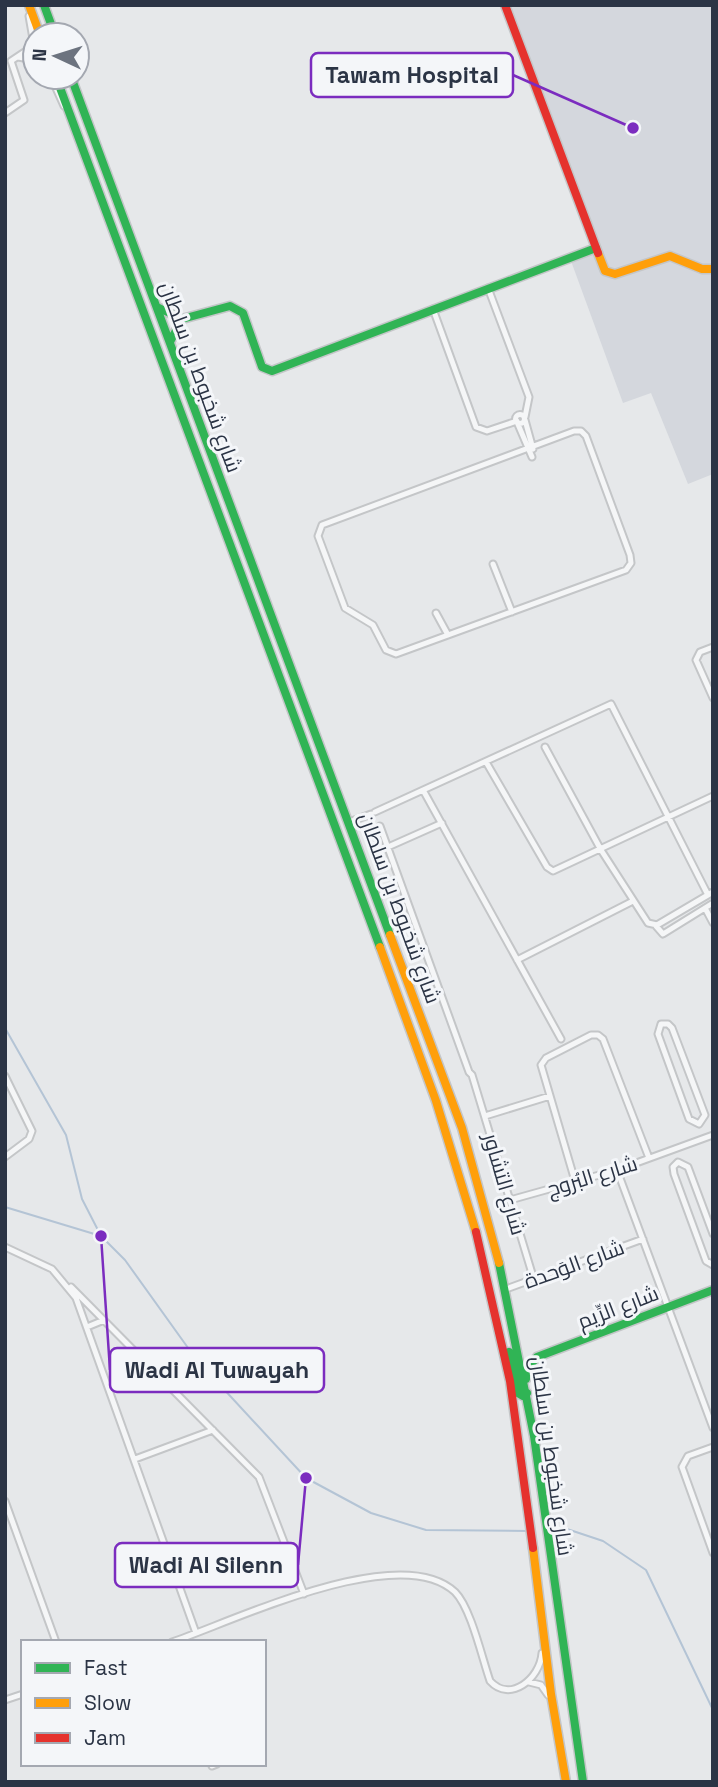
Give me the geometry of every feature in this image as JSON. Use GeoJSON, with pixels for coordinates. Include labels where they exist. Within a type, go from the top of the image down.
{"type":"FeatureCollection","features":[{"type":"Feature","properties":{"kind":"main road"},"geometry":{"type":"LineString","coordinates":[[505,5],[603,268],[610,274],[670,256],[702,269],[713,269]]}},
{"type":"Feature","properties":{"kind":"main road","name":"شارع شخبوط بن سلطان"},"geometry":{"type":"LineString","coordinates":[[59,91],[440,1113],[472,1216],[502,1338],[527,1493],[543,1636],[566,1782]]}},
{"type":"Feature","properties":{"kind":"main road","name":"شارع شخبوط بن سلطان"},"geometry":{"type":"LineString","coordinates":[[76,91],[462,1128],[506,1289],[527,1390],[583,1782]]}},
{"type":"Feature","properties":{"kind":"main road"},"geometry":{"type":"LineString","coordinates":[[157,307],[168,315],[182,319],[230,306],[237,307],[243,313],[262,367],[272,371],[596,248]]}},
{"type":"Feature","properties":{"kind":"main road"},"geometry":{"type":"LineString","coordinates":[[170,342],[182,319]]}},
{"type":"Feature","properties":{"kind":"main road","name":"شارع الرِّيم"},"geometry":{"type":"LineString","coordinates":[[537,1357],[713,1290]]}},
{"type":"Feature","properties":{"kind":"main road"},"geometry":{"type":"LineString","coordinates":[[502,1338],[512,1359],[519,1395],[523,1396],[527,1390],[528,1368],[537,1357],[525,1353],[517,1341]]}},
{"type":"Feature","properties":{"kind":"street"},"geometry":{"type":"LineString","coordinates":[[5,113],[24,98],[11,61],[18,57],[33,39],[27,5]]}},
{"type":"Feature","properties":{"kind":"street"},"geometry":{"type":"LineString","coordinates":[[433,309],[474,424],[487,431],[520,419],[528,406],[527,393],[488,288]]}},
{"type":"Feature","properties":{"kind":"street"},"geometry":{"type":"LineString","coordinates":[[520,419],[533,456]]}},
{"type":"Feature","properties":{"kind":"street"},"geometry":{"type":"LineString","coordinates":[[573,431],[586,436],[631,560],[623,571],[512,612],[396,654],[388,652],[377,629],[345,608],[319,530],[325,524],[573,431]]}},
{"type":"Feature","properties":{"kind":"street"},"geometry":{"type":"LineString","coordinates":[[493,564],[512,612]]}},
{"type":"Feature","properties":{"kind":"street"},"geometry":{"type":"LineString","coordinates":[[436,613],[448,635]]}},
{"type":"Feature","properties":{"kind":"street"},"geometry":{"type":"LineString","coordinates":[[713,647],[700,652],[696,660],[713,698]]}},
{"type":"Feature","properties":{"kind":"street"},"geometry":{"type":"LineString","coordinates":[[349,822],[611,704],[710,894],[656,926]]}},
{"type":"Feature","properties":{"kind":"street"},"geometry":{"type":"LineString","coordinates":[[545,747],[601,850],[648,923],[656,926],[663,934],[713,902]]}},
{"type":"Feature","properties":{"kind":"street"},"geometry":{"type":"LineString","coordinates":[[486,762],[549,869],[557,870],[713,796]]}},
{"type":"Feature","properties":{"kind":"street"},"geometry":{"type":"LineString","coordinates":[[423,790],[561,1039]]}},
{"type":"Feature","properties":{"kind":"street"},"geometry":{"type":"LineString","coordinates":[[388,847],[442,823]]}},
{"type":"Feature","properties":{"kind":"street","name":"شارع التشاور"},"geometry":{"type":"LineString","coordinates":[[380,826],[476,1087],[534,1280]]}},
{"type":"Feature","properties":{"kind":"street"},"geometry":{"type":"LineString","coordinates":[[517,960],[633,901]]}},
{"type":"Feature","properties":{"kind":"street"},"geometry":{"type":"LineString","coordinates":[[705,908],[713,923]]}},
{"type":"Feature","properties":{"kind":"street"},"geometry":{"type":"LineString","coordinates":[[699,1124],[705,1115],[672,1028],[663,1023],[657,1032],[691,1121],[699,1124],[705,1138]]}},
{"type":"Feature","properties":{"kind":"street"},"geometry":{"type":"LineString","coordinates":[[575,1181],[541,1067],[543,1059],[591,1035],[600,1036],[649,1158]]}},
{"type":"Feature","properties":{"kind":"street"},"geometry":{"type":"LineString","coordinates":[[677,1086],[692,1080]]}},
{"type":"Feature","properties":{"kind":"street"},"geometry":{"type":"LineString","coordinates":[[5,1157],[29,1139],[32,1131],[7,1081]]}},
{"type":"Feature","properties":{"kind":"street"},"geometry":{"type":"LineString","coordinates":[[485,1116],[550,1096]]}},
{"type":"Feature","properties":{"kind":"street","name":"شارع البُروج"},"geometry":{"type":"LineString","coordinates":[[510,1200],[617,1170],[713,1135]]}},
{"type":"Feature","properties":{"kind":"street"},"geometry":{"type":"LineString","coordinates":[[673,1149],[678,1162]]}},
{"type":"Feature","properties":{"kind":"street"},"geometry":{"type":"LineString","coordinates":[[678,1162],[687,1165],[713,1234]]}},
{"type":"Feature","properties":{"kind":"street"},"geometry":{"type":"LineString","coordinates":[[678,1162],[673,1171],[706,1262],[713,1265]]}},
{"type":"Feature","properties":{"kind":"street"},"geometry":{"type":"LineString","coordinates":[[617,1170],[713,1428]]}},
{"type":"Feature","properties":{"kind":"street"},"geometry":{"type":"LineString","coordinates":[[686,1208],[701,1202]]}},
{"type":"Feature","properties":{"kind":"street","name":"شارع الوَحدة"},"geometry":{"type":"LineString","coordinates":[[506,1289],[643,1239]]}},
{"type":"Feature","properties":{"kind":"street"},"geometry":{"type":"LineString","coordinates":[[5,1247],[43,1264],[63,1280],[255,1472],[265,1486],[304,1594]]}},
{"type":"Feature","properties":{"kind":"street"},"geometry":{"type":"LineString","coordinates":[[63,1280],[76,1298],[87,1327],[196,1633]]}},
{"type":"Feature","properties":{"kind":"street"},"geometry":{"type":"LineString","coordinates":[[87,1327],[104,1320]]}},
{"type":"Feature","properties":{"kind":"street"},"geometry":{"type":"LineString","coordinates":[[202,1436],[205,1421]]}},
{"type":"Feature","properties":{"kind":"street"},"geometry":{"type":"LineString","coordinates":[[135,1459],[213,1430]]}},
{"type":"Feature","properties":{"kind":"street"},"geometry":{"type":"LineString","coordinates":[[713,1447],[688,1456],[682,1467],[713,1553]]}},
{"type":"Feature","properties":{"kind":"street"},"geometry":{"type":"LineString","coordinates":[[5,1500],[55,1640]]}},
{"type":"Feature","properties":{"kind":"street"},"geometry":{"type":"LineString","coordinates":[[5,1528],[14,1525]]}},
{"type":"Feature","properties":{"kind":"street"},"geometry":{"type":"LineString","coordinates":[[177,1640],[304,1594],[354,1578],[377,1575],[411,1576],[445,1585],[462,1602],[493,1684],[505,1689],[529,1682],[540,1669],[543,1636]]}},
{"type":"Feature","properties":{"kind":"street"},"geometry":{"type":"LineString","coordinates":[[529,1682],[544,1687],[554,1713]]}},
{"type":"Feature","properties":{"kind":"shaded area"},"geometry":{"type":"Polygon","coordinates":[[[508,5],[713,5],[713,474],[688,484],[651,393],[623,403],[571,261],[597,252],[508,5]]]}},
{"type":"Feature","properties":{"kind":"waterway"},"geometry":{"type":"LineString","coordinates":[[5,1028],[66,1135],[82,1199],[101,1236],[125,1260],[196,1359],[306,1478],[371,1513],[426,1530],[529,1531]]}},
{"type":"Feature","properties":{"kind":"waterway"},"geometry":{"type":"LineString","coordinates":[[5,1207],[101,1236]]}},
{"type":"Feature","properties":{"kind":"waterway"},"geometry":{"type":"LineString","coordinates":[[552,1530],[567,1529],[603,1541],[646,1570],[713,1710]]}},
{"type":"Feature","properties":{"kind":"traffic: fast"},"geometry":{"type":"LineString","coordinates":[[44,5],[50,21]]}},
{"type":"Feature","properties":{"kind":"traffic: fast"},"geometry":{"type":"LineString","coordinates":[[61,91],[380,947]]}},
{"type":"Feature","properties":{"kind":"traffic: fast"},"geometry":{"type":"LineString","coordinates":[[76,91],[390,935]]}},
{"type":"Feature","properties":{"kind":"traffic: fast"},"geometry":{"type":"LineString","coordinates":[[157,307],[182,319],[230,306],[243,313],[262,367],[272,371],[596,248]]}},
{"type":"Feature","properties":{"kind":"traffic: fast"},"geometry":{"type":"LineString","coordinates":[[170,342],[182,319]]}},
{"type":"Feature","properties":{"kind":"traffic: fast"},"geometry":{"type":"LineString","coordinates":[[499,1263],[534,1436],[583,1782]]}},
{"type":"Feature","properties":{"kind":"traffic: fast"},"geometry":{"type":"LineString","coordinates":[[526,1379],[530,1365],[537,1357],[713,1290]]}},
{"type":"Feature","properties":{"kind":"traffic: fast"},"geometry":{"type":"LineString","coordinates":[[509,1352],[518,1393],[523,1396],[527,1393]]}},
{"type":"Feature","properties":{"kind":"traffic: slow"},"geometry":{"type":"LineString","coordinates":[[29,5],[35,21]]}},
{"type":"Feature","properties":{"kind":"traffic: slow"},"geometry":{"type":"LineString","coordinates":[[598,253],[605,271],[615,274],[670,256],[702,269],[713,269]]}},
{"type":"Feature","properties":{"kind":"traffic: slow"},"geometry":{"type":"LineString","coordinates":[[390,935],[462,1128],[499,1263]]}},
{"type":"Feature","properties":{"kind":"traffic: slow"},"geometry":{"type":"LineString","coordinates":[[380,947],[436,1101],[476,1232]]}},
{"type":"Feature","properties":{"kind":"traffic: slow"},"geometry":{"type":"LineString","coordinates":[[533,1548],[551,1694],[566,1782]]}},
{"type":"Feature","properties":{"kind":"traffic: jam"},"geometry":{"type":"LineString","coordinates":[[505,5],[598,253]]}},
{"type":"Feature","properties":{"kind":"traffic: jam"},"geometry":{"type":"LineString","coordinates":[[476,1232],[510,1381],[533,1548]]}},
{"type":"Feature","properties":{"kind":"place","name":"Tawam Hospital"},"geometry":{"type":"Point","coordinates":[633,128]}},
{"type":"Feature","properties":{"kind":"place","name":"Wadi Al Tuwayah"},"geometry":{"type":"Point","coordinates":[101,1236]}},
{"type":"Feature","properties":{"kind":"place","name":"Wadi Al Silenn"},"geometry":{"type":"Point","coordinates":[306,1478]}}]}
